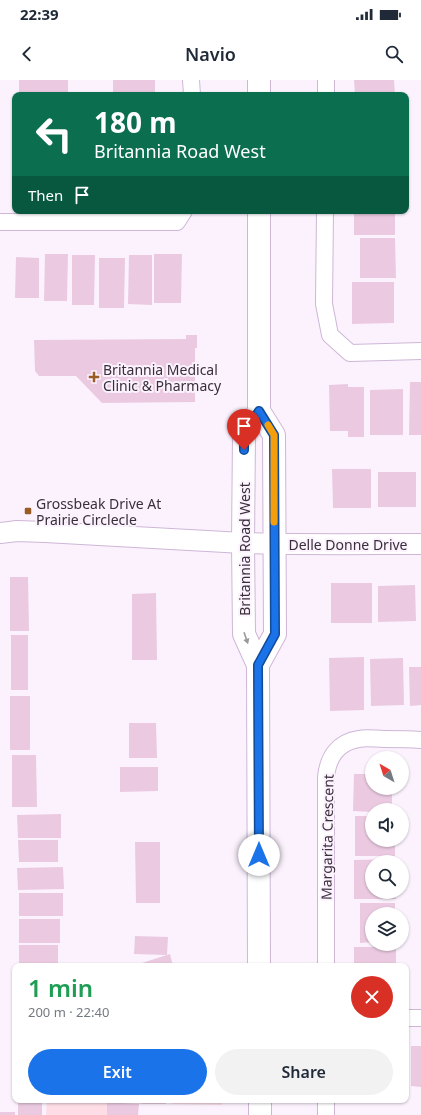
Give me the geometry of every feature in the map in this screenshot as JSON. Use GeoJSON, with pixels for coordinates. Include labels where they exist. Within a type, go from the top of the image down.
{"type":"FeatureCollection","features":[{"type":"Feature","properties":{"kind":"main road"},"geometry":{"type":"LineString","coordinates":[[259,80],[259,92]]}},
{"type":"Feature","properties":{"kind":"main road"},"geometry":{"type":"LineString","coordinates":[[259,214],[259,411]]}},
{"type":"Feature","properties":{"kind":"main road","name":"Britannia Road West"},"geometry":{"type":"LineString","coordinates":[[258,665],[275,634],[274,435],[259,411],[244,434],[243,543],[244,634],[258,665],[259,963]]}},
{"type":"Feature","properties":{"kind":"main road"},"geometry":{"type":"LineString","coordinates":[[260,1103],[260,1115]]}},
{"type":"Feature","properties":{"kind":"street"},"geometry":{"type":"LineString","coordinates":[[192,80],[192,92]]}},
{"type":"Feature","properties":{"kind":"street"},"geometry":{"type":"LineString","coordinates":[[326,80],[326,92]]}},
{"type":"Feature","properties":{"kind":"street"},"geometry":{"type":"LineString","coordinates":[[0,222],[176,222],[182,214]]}},
{"type":"Feature","properties":{"kind":"street"},"geometry":{"type":"LineString","coordinates":[[325,214],[324,304],[330,335],[350,353],[421,351]]}},
{"type":"Feature","properties":{"kind":"street","name":"Delle Donne Drive"},"geometry":{"type":"LineString","coordinates":[[0,533],[17,531],[45,532],[243,543],[310,545],[421,544]]}},
{"type":"Feature","properties":{"kind":"street","name":"Margarita Crescent"},"geometry":{"type":"LineString","coordinates":[[326,963],[326,770],[329,762],[334,752],[343,744],[359,738],[421,740]]}},
{"type":"Feature","properties":{"kind":"street"},"geometry":{"type":"LineString","coordinates":[[409,1018],[421,1018]]}},
{"type":"Feature","properties":{"kind":"street"},"geometry":{"type":"LineString","coordinates":[[326,1103],[326,1115]]}},
{"type":"Feature","properties":{"kind":"shaded area"},"geometry":{"type":"Polygon","coordinates":[[[47,1103],[107,1103],[107,1115],[46,1115],[47,1103]]]}},
{"type":"Feature","properties":{"kind":"shaded area"},"geometry":{"type":"Polygon","coordinates":[[[222,1103],[222,1105],[172,1104],[222,1103]]]}},
{"type":"Feature","properties":{"kind":"building"},"geometry":{"type":"Polygon","coordinates":[[[19,80],[68,80],[68,92],[19,92],[19,80]]]}},
{"type":"Feature","properties":{"kind":"building"},"geometry":{"type":"Polygon","coordinates":[[[113,80],[155,80],[155,92],[113,92],[113,80]]]}},
{"type":"Feature","properties":{"kind":"building"},"geometry":{"type":"Polygon","coordinates":[[[354,80],[394,80],[395,92],[355,92],[354,80]]]}},
{"type":"Feature","properties":{"kind":"building"},"geometry":{"type":"Polygon","coordinates":[[[354,214],[395,214],[395,235],[354,235],[354,214]]]}},
{"type":"Feature","properties":{"kind":"building"},"geometry":{"type":"Polygon","coordinates":[[[360,238],[395,238],[396,278],[360,278],[360,238]]]}},
{"type":"Feature","properties":{"kind":"building"},"geometry":{"type":"Polygon","coordinates":[[[45,254],[68,254],[67,301],[44,301],[45,254]]]}},
{"type":"Feature","properties":{"kind":"building"},"geometry":{"type":"Polygon","coordinates":[[[154,254],[182,254],[181,303],[154,303],[154,254]]]}},
{"type":"Feature","properties":{"kind":"building"},"geometry":{"type":"Polygon","coordinates":[[[72,255],[95,255],[94,305],[72,305],[72,255]]]}},
{"type":"Feature","properties":{"kind":"building"},"geometry":{"type":"Polygon","coordinates":[[[129,255],[152,255],[152,305],[128,304],[129,255]]]}},
{"type":"Feature","properties":{"kind":"building"},"geometry":{"type":"Polygon","coordinates":[[[16,257],[39,258],[39,298],[15,298],[16,257]]]}},
{"type":"Feature","properties":{"kind":"building"},"geometry":{"type":"Polygon","coordinates":[[[99,258],[125,258],[124,308],[99,308],[99,258]]]}},
{"type":"Feature","properties":{"kind":"building"},"geometry":{"type":"Polygon","coordinates":[[[352,282],[394,282],[394,323],[352,324],[352,282]]]}},
{"type":"Feature","properties":{"kind":"building"},"geometry":{"type":"Polygon","coordinates":[[[186,335],[197,335],[197,348],[195,348],[195,402],[102,403],[76,376],[39,376],[35,371],[34,340],[186,339],[186,335]]]}},
{"type":"Feature","properties":{"kind":"building"},"geometry":{"type":"Polygon","coordinates":[[[410,382],[421,382],[421,435],[409,435],[410,382]]]}},
{"type":"Feature","properties":{"kind":"building"},"geometry":{"type":"Polygon","coordinates":[[[348,384],[348,387],[364,387],[364,437],[348,437],[348,431],[330,431],[329,385],[348,384]]]}},
{"type":"Feature","properties":{"kind":"building"},"geometry":{"type":"Polygon","coordinates":[[[403,389],[403,435],[370,435],[370,390],[403,389]]]}},
{"type":"Feature","properties":{"kind":"building"},"geometry":{"type":"Polygon","coordinates":[[[332,469],[371,469],[371,508],[333,508],[332,469]]]}},
{"type":"Feature","properties":{"kind":"building"},"geometry":{"type":"Polygon","coordinates":[[[378,472],[416,472],[416,507],[378,507],[378,472]]]}},
{"type":"Feature","properties":{"kind":"building"},"geometry":{"type":"Polygon","coordinates":[[[10,577],[28,577],[29,631],[10,631],[10,577]]]}},
{"type":"Feature","properties":{"kind":"building"},"geometry":{"type":"Polygon","coordinates":[[[331,583],[372,583],[372,623],[331,623],[331,583]]]}},
{"type":"Feature","properties":{"kind":"building"},"geometry":{"type":"Polygon","coordinates":[[[415,585],[416,621],[378,622],[378,586],[415,585]]]}},
{"type":"Feature","properties":{"kind":"building"},"geometry":{"type":"Polygon","coordinates":[[[156,593],[157,660],[132,660],[132,594],[156,593]]]}},
{"type":"Feature","properties":{"kind":"building"},"geometry":{"type":"Polygon","coordinates":[[[11,635],[28,635],[28,690],[11,690],[11,635]]]}},
{"type":"Feature","properties":{"kind":"building"},"geometry":{"type":"Polygon","coordinates":[[[364,657],[364,710],[330,711],[329,658],[364,657]]]}},
{"type":"Feature","properties":{"kind":"building"},"geometry":{"type":"Polygon","coordinates":[[[403,658],[404,705],[371,706],[370,659],[403,658]]]}},
{"type":"Feature","properties":{"kind":"building"},"geometry":{"type":"Polygon","coordinates":[[[409,667],[421,667],[421,705],[410,706],[409,667]]]}},
{"type":"Feature","properties":{"kind":"building"},"geometry":{"type":"Polygon","coordinates":[[[10,696],[30,696],[30,750],[10,750],[10,696]]]}},
{"type":"Feature","properties":{"kind":"building"},"geometry":{"type":"Polygon","coordinates":[[[129,723],[156,723],[157,758],[129,758],[129,723]]]}},
{"type":"Feature","properties":{"kind":"building"},"geometry":{"type":"Polygon","coordinates":[[[12,755],[36,755],[37,807],[12,807],[12,755]]]}},
{"type":"Feature","properties":{"kind":"building"},"geometry":{"type":"Polygon","coordinates":[[[120,767],[158,767],[158,791],[120,792],[120,767]]]}},
{"type":"Feature","properties":{"kind":"building"},"geometry":{"type":"Polygon","coordinates":[[[354,774],[365,774],[365,795],[392,795],[392,803],[365,803],[365,812],[353,811],[354,774]]]}},
{"type":"Feature","properties":{"kind":"building"},"geometry":{"type":"Polygon","coordinates":[[[61,814],[61,838],[18,838],[17,815],[61,814]]]}},
{"type":"Feature","properties":{"kind":"building"},"geometry":{"type":"Polygon","coordinates":[[[355,816],[365,816],[365,847],[395,847],[395,855],[355,856],[355,816]]]}},
{"type":"Feature","properties":{"kind":"building"},"geometry":{"type":"Polygon","coordinates":[[[18,840],[58,840],[58,862],[19,862],[18,840]]]}},
{"type":"Feature","properties":{"kind":"building"},"geometry":{"type":"Polygon","coordinates":[[[135,842],[160,842],[160,903],[136,903],[135,842]]]}},
{"type":"Feature","properties":{"kind":"building"},"geometry":{"type":"Polygon","coordinates":[[[354,860],[365,860],[365,899],[354,899],[354,860]]]}},
{"type":"Feature","properties":{"kind":"building"},"geometry":{"type":"Polygon","coordinates":[[[63,867],[64,889],[18,890],[17,868],[63,867]]]}},
{"type":"Feature","properties":{"kind":"building"},"geometry":{"type":"Polygon","coordinates":[[[19,893],[63,893],[63,916],[19,916],[19,893]]]}},
{"type":"Feature","properties":{"kind":"building"},"geometry":{"type":"Polygon","coordinates":[[[360,903],[395,903],[395,907],[365,907],[365,943],[360,943],[360,903]]]}},
{"type":"Feature","properties":{"kind":"building"},"geometry":{"type":"Polygon","coordinates":[[[19,919],[60,919],[60,943],[19,943],[19,919]]]}},
{"type":"Feature","properties":{"kind":"building"},"geometry":{"type":"Polygon","coordinates":[[[135,936],[168,937],[167,955],[134,954],[135,936]]]}},
{"type":"Feature","properties":{"kind":"building"},"geometry":{"type":"Polygon","coordinates":[[[19,945],[58,945],[58,963],[19,963],[19,945]]]}},
{"type":"Feature","properties":{"kind":"building"},"geometry":{"type":"Polygon","coordinates":[[[354,947],[365,947],[365,951],[396,951],[396,963],[354,963],[354,947]]]}},
{"type":"Feature","properties":{"kind":"building"},"geometry":{"type":"Polygon","coordinates":[[[170,954],[172,963],[142,963],[170,954]]]}},
{"type":"Feature","properties":{"kind":"building"},"geometry":{"type":"Polygon","coordinates":[[[411,1046],[421,1046],[421,1087],[411,1086],[411,1046]]]}},
{"type":"Feature","properties":{"kind":"building"},"geometry":{"type":"Polygon","coordinates":[[[18,1103],[42,1103],[42,1115],[18,1115],[18,1103]]]}},
{"type":"Feature","properties":{"kind":"building"},"geometry":{"type":"Polygon","coordinates":[[[107,1103],[139,1104],[138,1115],[107,1115],[107,1103]]]}},
{"type":"Feature","properties":{"kind":"building"},"geometry":{"type":"Polygon","coordinates":[[[142,1103],[166,1103],[166,1104],[142,1103]]]}},
{"type":"Feature","properties":{"kind":"building"},"geometry":{"type":"Polygon","coordinates":[[[0,1112],[15,1112],[15,1115],[0,1115],[0,1112]]]}},
{"type":"Feature","properties":{"kind":"slow traffic"},"geometry":{"type":"LineString","coordinates":[[268,425],[274,435],[274,522]]}},
{"type":"Feature","properties":{"kind":"place","name":"Britannia Medical Clinic & Pharmacy"},"geometry":{"type":"Point","coordinates":[94,377]}},
{"type":"Feature","properties":{"kind":"place","name":"Grossbeak Drive At Prairie Circlecle"},"geometry":{"type":"Point","coordinates":[28,511]}},
{"type":"Feature","properties":{"kind":"route"},"geometry":{"type":"LineString","coordinates":[[244,450],[244,434],[259,411],[274,435],[275,634],[258,665],[259,855]]}}]}
